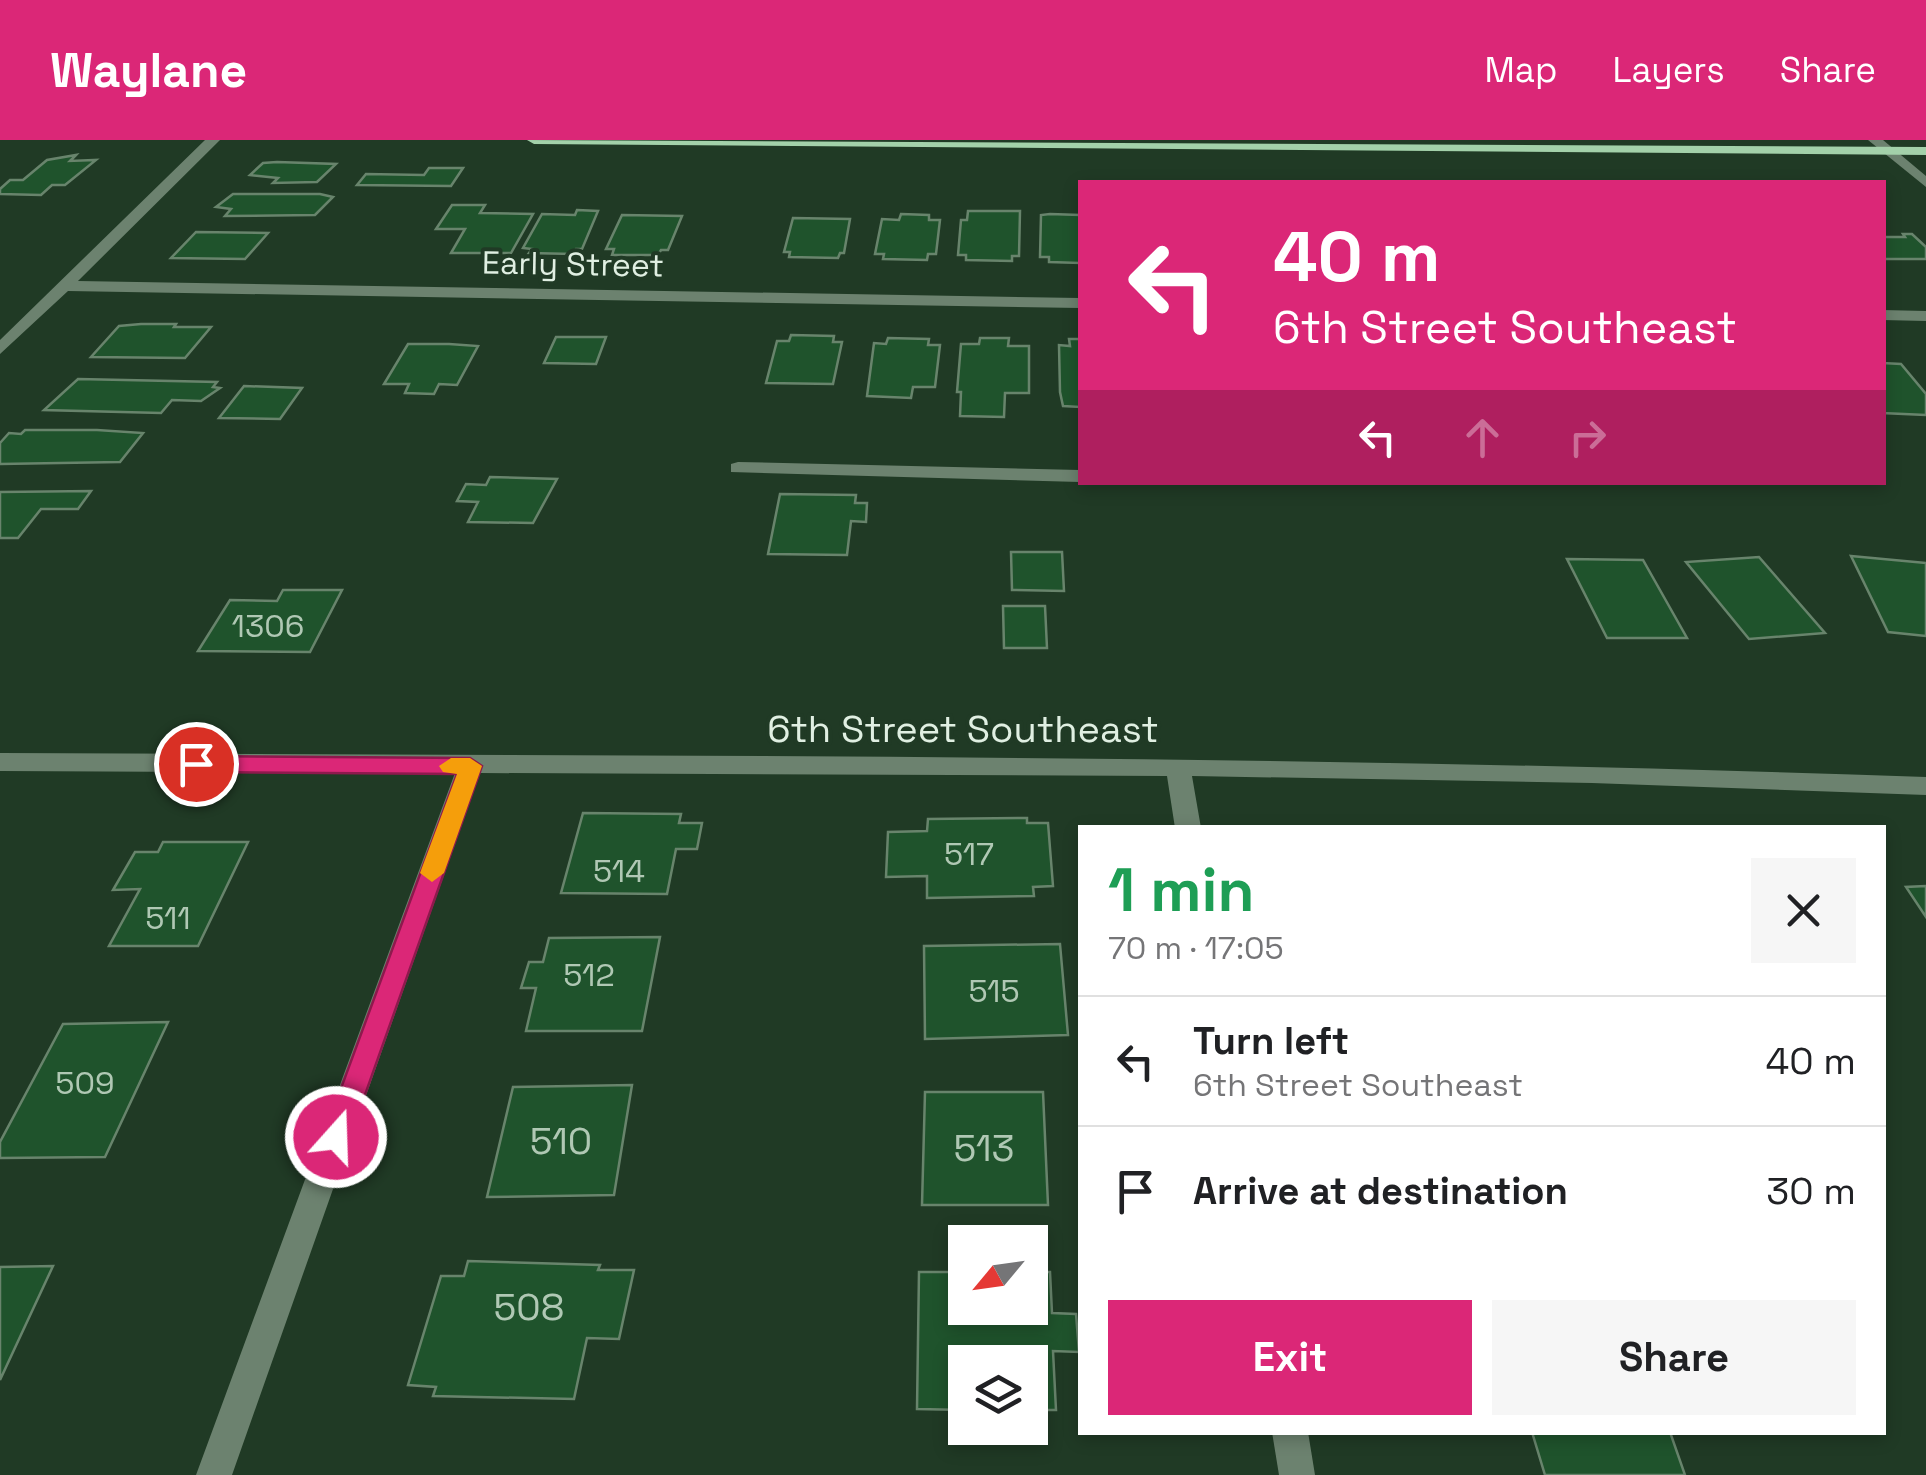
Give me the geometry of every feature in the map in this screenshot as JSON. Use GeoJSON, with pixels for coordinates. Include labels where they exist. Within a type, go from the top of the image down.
{"type":"FeatureCollection","features":[{"type":"Feature","properties":{"kind":"main road"},"geometry":{"type":"LineString","coordinates":[[534,140],[1880,145],[1926,151]]}},
{"type":"Feature","properties":{"kind":"street"},"geometry":{"type":"LineString","coordinates":[[0,349],[213,140]]}},
{"type":"Feature","properties":{"kind":"street"},"geometry":{"type":"LineString","coordinates":[[1880,145],[1926,183]]}},
{"type":"Feature","properties":{"kind":"street","name":"Early Street"},"geometry":{"type":"LineString","coordinates":[[64,286],[1078,303]]}},
{"type":"Feature","properties":{"kind":"street"},"geometry":{"type":"LineString","coordinates":[[1886,315],[1926,316]]}},
{"type":"Feature","properties":{"kind":"street"},"geometry":{"type":"LineString","coordinates":[[738,468],[1078,476]]}},
{"type":"Feature","properties":{"kind":"street","name":"6th Street Southeast"},"geometry":{"type":"LineString","coordinates":[[0,762],[1178,767],[1592,774],[1926,786]]}},
{"type":"Feature","properties":{"kind":"street"},"geometry":{"type":"LineString","coordinates":[[214,1475],[470,766]]}},
{"type":"Feature","properties":{"kind":"street"},"geometry":{"type":"LineString","coordinates":[[1178,767],[1188,825]]}},
{"type":"Feature","properties":{"kind":"street"},"geometry":{"type":"LineString","coordinates":[[1290,1435],[1297,1475]]}},
{"type":"Feature","properties":{"kind":"building"},"geometry":{"type":"Polygon","coordinates":[[[76,155],[70,161],[96,160],[65,185],[52,185],[41,195],[0,194],[10,180],[23,180],[47,160],[76,155]]]}},
{"type":"Feature","properties":{"kind":"building"},"geometry":{"type":"Polygon","coordinates":[[[263,163],[336,164],[317,182],[273,183],[278,178],[250,175],[263,163]]]}},
{"type":"Feature","properties":{"kind":"building"},"geometry":{"type":"Polygon","coordinates":[[[429,168],[463,168],[451,186],[357,185],[366,174],[424,175],[429,168]]]}},
{"type":"Feature","properties":{"kind":"building"},"geometry":{"type":"Polygon","coordinates":[[[233,194],[333,197],[315,215],[225,216],[231,209],[216,207],[233,194]]]}},
{"type":"Feature","properties":{"kind":"building"},"geometry":{"type":"Polygon","coordinates":[[[452,205],[485,205],[480,213],[533,214],[511,253],[451,253],[465,229],[436,229],[452,205]]]}},
{"type":"Feature","properties":{"kind":"building"},"geometry":{"type":"Polygon","coordinates":[[[577,210],[598,211],[582,249],[576,249],[574,254],[529,253],[532,249],[523,248],[542,214],[575,215],[577,210]]]}},
{"type":"Feature","properties":{"kind":"building"},"geometry":{"type":"Polygon","coordinates":[[[968,211],[1020,211],[1019,256],[1012,256],[1012,261],[966,260],[966,255],[958,255],[961,220],[967,220],[968,211]]]}},
{"type":"Feature","properties":{"kind":"building"},"geometry":{"type":"Polygon","coordinates":[[[901,214],[929,215],[929,220],[940,220],[936,254],[928,254],[927,260],[883,259],[884,254],[875,254],[882,219],[899,220],[901,214]]]}},
{"type":"Feature","properties":{"kind":"building"},"geometry":{"type":"Polygon","coordinates":[[[622,215],[682,216],[668,250],[661,250],[658,255],[612,255],[614,249],[606,249],[622,215]]]}},
{"type":"Feature","properties":{"kind":"building"},"geometry":{"type":"Polygon","coordinates":[[[1041,215],[1078,215],[1078,263],[1049,262],[1049,257],[1040,257],[1041,215]]]}},
{"type":"Feature","properties":{"kind":"building"},"geometry":{"type":"Polygon","coordinates":[[[793,218],[850,219],[844,253],[838,258],[789,257],[790,252],[784,252],[793,218]]]}},
{"type":"Feature","properties":{"kind":"building"},"geometry":{"type":"Polygon","coordinates":[[[196,232],[268,233],[245,259],[171,258],[196,232]]]}},
{"type":"Feature","properties":{"kind":"building"},"geometry":{"type":"Polygon","coordinates":[[[1903,234],[1912,234],[1926,247],[1926,259],[1886,259],[1886,237],[1905,237],[1903,234]]]}},
{"type":"Feature","properties":{"kind":"building"},"geometry":{"type":"Polygon","coordinates":[[[119,326],[211,327],[185,358],[91,357],[119,326]]]}},
{"type":"Feature","properties":{"kind":"building"},"geometry":{"type":"Polygon","coordinates":[[[791,335],[834,336],[833,342],[842,342],[833,384],[766,383],[777,341],[789,341],[791,335]]]}},
{"type":"Feature","properties":{"kind":"building"},"geometry":{"type":"Polygon","coordinates":[[[556,337],[606,337],[596,364],[544,363],[556,337]]]}},
{"type":"Feature","properties":{"kind":"building"},"geometry":{"type":"Polygon","coordinates":[[[888,338],[929,339],[928,345],[940,345],[935,387],[913,387],[911,398],[867,396],[874,343],[886,344],[888,338]]]}},
{"type":"Feature","properties":{"kind":"building"},"geometry":{"type":"Polygon","coordinates":[[[980,338],[1009,338],[1008,346],[1029,346],[1029,393],[1005,393],[1004,417],[960,416],[961,392],[957,392],[961,344],[979,344],[980,338]]]}},
{"type":"Feature","properties":{"kind":"building"},"geometry":{"type":"Polygon","coordinates":[[[1069,339],[1078,339],[1078,407],[1063,406],[1060,392],[1059,345],[1070,346],[1069,339]]]}},
{"type":"Feature","properties":{"kind":"building"},"geometry":{"type":"Polygon","coordinates":[[[408,344],[478,346],[457,385],[439,384],[434,394],[405,393],[409,384],[384,384],[408,344]]]}},
{"type":"Feature","properties":{"kind":"building"},"geometry":{"type":"Polygon","coordinates":[[[1886,363],[1901,364],[1926,394],[1926,415],[1886,413],[1886,363]]]}},
{"type":"Feature","properties":{"kind":"building"},"geometry":{"type":"Polygon","coordinates":[[[78,379],[217,382],[213,387],[220,388],[201,401],[172,400],[161,413],[44,410],[78,379]]]}},
{"type":"Feature","properties":{"kind":"building"},"geometry":{"type":"Polygon","coordinates":[[[244,386],[302,388],[280,419],[219,418],[244,386]]]}},
{"type":"Feature","properties":{"kind":"building"},"geometry":{"type":"Polygon","coordinates":[[[25,430],[143,433],[120,462],[0,464],[0,443],[9,433],[21,434],[25,430]]]}},
{"type":"Feature","properties":{"kind":"building"},"geometry":{"type":"Polygon","coordinates":[[[490,477],[557,479],[533,523],[468,522],[478,502],[457,501],[466,484],[486,485],[490,477]]]}},
{"type":"Feature","properties":{"kind":"building"},"geometry":{"type":"Polygon","coordinates":[[[91,491],[78,509],[41,509],[18,538],[0,538],[0,492],[91,491]]]}},
{"type":"Feature","properties":{"kind":"building"},"geometry":{"type":"Polygon","coordinates":[[[780,494],[856,495],[855,503],[867,503],[866,522],[851,521],[847,555],[768,554],[780,494]]]}},
{"type":"Feature","properties":{"kind":"building"},"geometry":{"type":"Polygon","coordinates":[[[1011,552],[1062,552],[1064,591],[1012,590],[1011,552]]]}},
{"type":"Feature","properties":{"kind":"building"},"geometry":{"type":"Polygon","coordinates":[[[1851,556],[1926,563],[1926,636],[1888,632],[1851,556]]]}},
{"type":"Feature","properties":{"kind":"building"},"geometry":{"type":"Polygon","coordinates":[[[1759,557],[1825,633],[1749,639],[1686,562],[1759,557]]]}},
{"type":"Feature","properties":{"kind":"building"},"geometry":{"type":"Polygon","coordinates":[[[1567,559],[1643,560],[1687,638],[1607,638],[1567,559]]]}},
{"type":"Feature","properties":{"kind":"building"},"geometry":{"type":"Polygon","coordinates":[[[283,590],[342,590],[310,652],[198,651],[230,600],[277,601],[283,590]]]}},
{"type":"Feature","properties":{"kind":"building"},"geometry":{"type":"Polygon","coordinates":[[[1003,606],[1045,606],[1047,648],[1004,648],[1003,606]]]}},
{"type":"Feature","properties":{"kind":"building"},"geometry":{"type":"Polygon","coordinates":[[[583,813],[681,814],[679,823],[702,823],[697,849],[676,849],[667,894],[561,893],[583,813]]]}},
{"type":"Feature","properties":{"kind":"building"},"geometry":{"type":"Polygon","coordinates":[[[1027,818],[1027,823],[1048,823],[1053,886],[1033,887],[1034,896],[927,898],[927,876],[886,877],[888,832],[927,831],[928,819],[1027,818]]]}},
{"type":"Feature","properties":{"kind":"building"},"geometry":{"type":"Polygon","coordinates":[[[163,842],[248,842],[198,946],[109,946],[140,889],[113,890],[135,852],[158,852],[163,842]]]}},
{"type":"Feature","properties":{"kind":"building"},"geometry":{"type":"Polygon","coordinates":[[[1926,886],[1926,917],[1906,887],[1926,886]]]}},
{"type":"Feature","properties":{"kind":"building"},"geometry":{"type":"Polygon","coordinates":[[[660,937],[642,1031],[526,1031],[536,988],[521,988],[529,962],[543,962],[549,938],[660,937]]]}},
{"type":"Feature","properties":{"kind":"building"},"geometry":{"type":"Polygon","coordinates":[[[1060,944],[1068,1035],[925,1039],[924,946],[1060,944]]]}},
{"type":"Feature","properties":{"kind":"building"},"geometry":{"type":"Polygon","coordinates":[[[168,1022],[105,1157],[0,1158],[0,1142],[63,1024],[168,1022]]]}},
{"type":"Feature","properties":{"kind":"building"},"geometry":{"type":"Polygon","coordinates":[[[632,1085],[614,1195],[487,1197],[513,1087],[632,1085]]]}},
{"type":"Feature","properties":{"kind":"building"},"geometry":{"type":"Polygon","coordinates":[[[925,1092],[1043,1092],[1048,1205],[922,1205],[925,1092]]]}},
{"type":"Feature","properties":{"kind":"building"},"geometry":{"type":"Polygon","coordinates":[[[468,1261],[600,1265],[598,1270],[634,1270],[619,1339],[587,1338],[574,1399],[433,1396],[436,1387],[408,1385],[441,1276],[464,1276],[468,1261]]]}},
{"type":"Feature","properties":{"kind":"building"},"geometry":{"type":"Polygon","coordinates":[[[53,1266],[0,1380],[0,1267],[53,1266]]]}},
{"type":"Feature","properties":{"kind":"building"},"geometry":{"type":"Polygon","coordinates":[[[919,1272],[948,1272],[948,1325],[1048,1325],[1050,1272],[1052,1313],[1076,1314],[1078,1339],[1078,1352],[1053,1351],[1056,1410],[1048,1410],[1048,1345],[948,1345],[948,1410],[917,1409],[919,1272]]]}},
{"type":"Feature","properties":{"kind":"building"},"geometry":{"type":"Polygon","coordinates":[[[1533,1435],[1671,1435],[1685,1475],[1545,1475],[1533,1435]]]}},
{"type":"Feature","properties":{"kind":"slow traffic"},"geometry":{"type":"LineString","coordinates":[[432,873],[470,766],[451,766]]}},
{"type":"Feature","properties":{"kind":"route"},"geometry":{"type":"LineString","coordinates":[[196,764],[470,766],[336,1137]]}}]}
